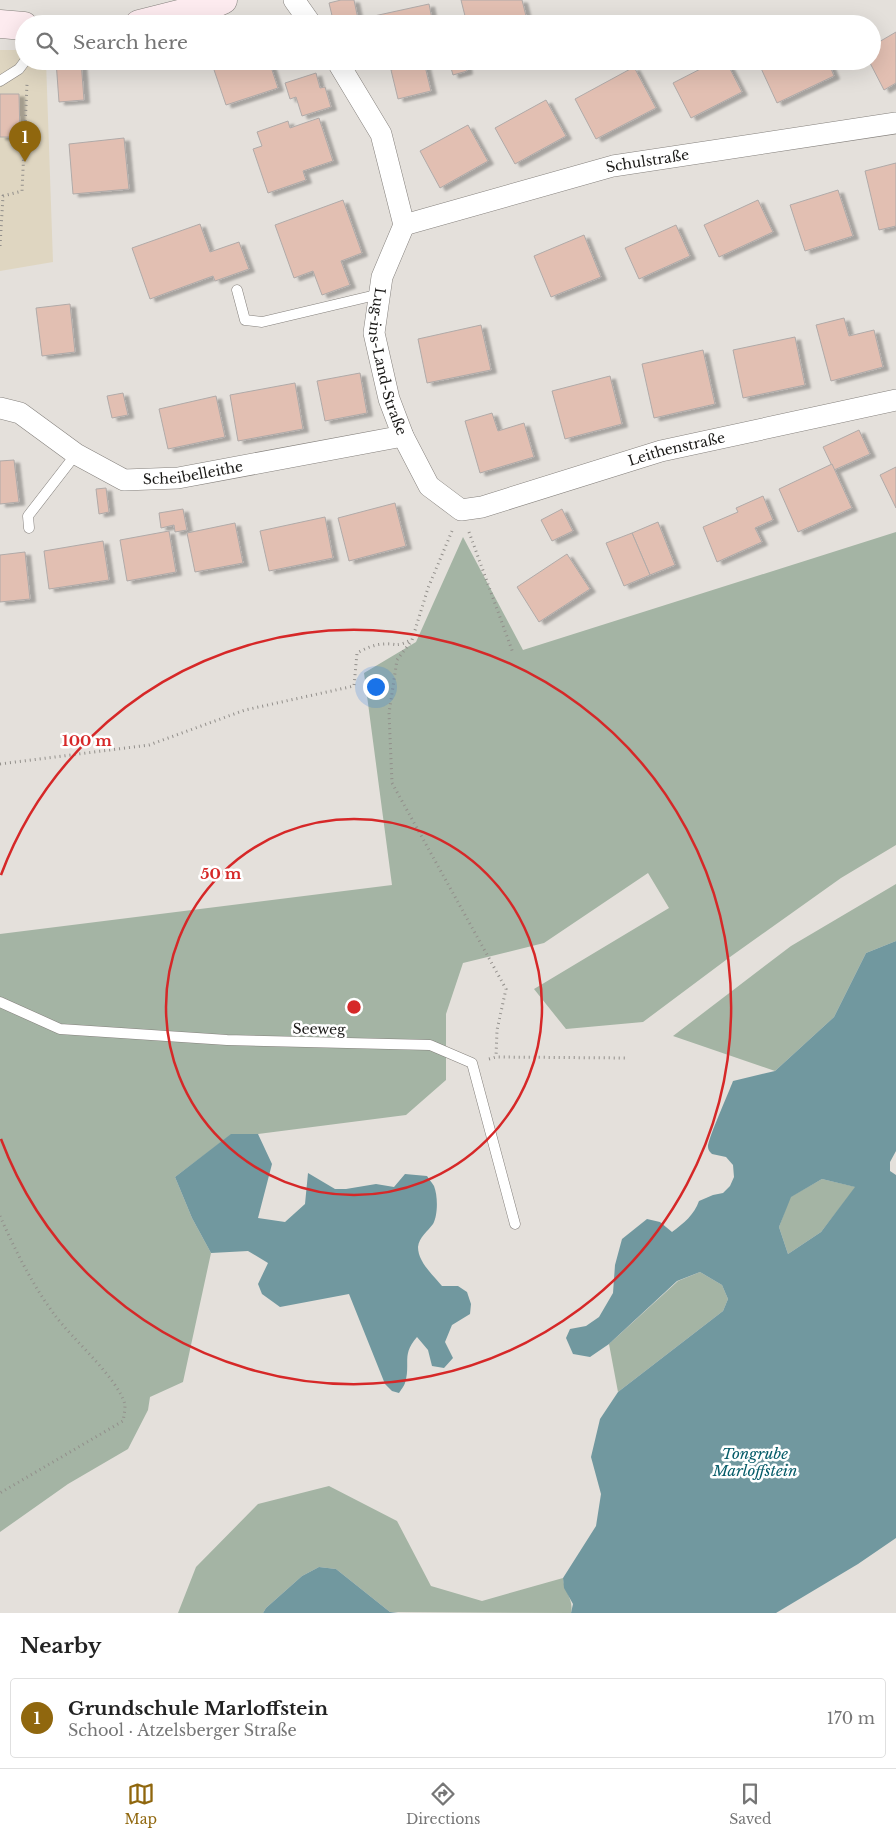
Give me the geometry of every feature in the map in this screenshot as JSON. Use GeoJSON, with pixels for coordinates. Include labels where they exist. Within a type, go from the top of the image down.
{"type":"FeatureCollection","features":[{"type":"Feature","properties":{"kind":"street"},"geometry":{"type":"LineString","coordinates":[[176,15],[208,7],[223,0]]}},
{"type":"Feature","properties":{"kind":"street"},"geometry":{"type":"LineString","coordinates":[[294,0],[305,15]]}},
{"type":"Feature","properties":{"kind":"street"},"geometry":{"type":"LineString","coordinates":[[0,24],[15,25]]}},
{"type":"Feature","properties":{"kind":"street"},"geometry":{"type":"LineString","coordinates":[[342,70],[381,134],[404,225]]}},
{"type":"Feature","properties":{"kind":"street","name":"Schulstraße"},"geometry":{"type":"LineString","coordinates":[[404,225],[613,166],[896,123]]}},
{"type":"Feature","properties":{"kind":"street","name":"Lug-ins-Land-Straße"},"geometry":{"type":"LineString","coordinates":[[404,225],[382,277],[374,333],[389,399],[403,436],[428,486],[461,510]]}},
{"type":"Feature","properties":{"kind":"street","name":"Leithenstraße"},"geometry":{"type":"LineString","coordinates":[[461,510],[482,507],[661,451],[896,400]]}},
{"type":"Feature","properties":{"kind":"street","name":"Scheibelleithe"},"geometry":{"type":"LineString","coordinates":[[0,408],[20,413],[76,454],[124,480],[178,478],[403,436]]}},
{"type":"Feature","properties":{"kind":"lane"},"geometry":{"type":"LineString","coordinates":[[0,81],[18,70]]}},
{"type":"Feature","properties":{"kind":"lane"},"geometry":{"type":"LineString","coordinates":[[237,290],[245,320],[262,322],[380,294]]}},
{"type":"Feature","properties":{"kind":"lane"},"geometry":{"type":"LineString","coordinates":[[28,528],[28,516],[76,454]]}},
{"type":"Feature","properties":{"kind":"lane","name":"Seeweg"},"geometry":{"type":"LineString","coordinates":[[0,1002],[60,1029],[227,1040],[430,1045],[472,1063]]}},
{"type":"Feature","properties":{"kind":"lane"},"geometry":{"type":"LineString","coordinates":[[472,1063],[515,1224]]}},
{"type":"Feature","properties":{"kind":"path"},"geometry":{"type":"LineString","coordinates":[[0,246],[4,196],[22,191],[28,77]]}},
{"type":"Feature","properties":{"kind":"path"},"geometry":{"type":"LineString","coordinates":[[461,510],[428,588],[412,640],[396,660],[388,712],[392,783],[506,989],[497,1030],[496,1057]]}},
{"type":"Feature","properties":{"kind":"path"},"geometry":{"type":"LineString","coordinates":[[461,510],[513,653]]}},
{"type":"Feature","properties":{"kind":"path"},"geometry":{"type":"LineString","coordinates":[[0,764],[149,745],[245,710],[354,686],[357,653],[365,648],[384,643],[399,646],[412,640]]}},
{"type":"Feature","properties":{"kind":"path"},"geometry":{"type":"LineString","coordinates":[[472,1063],[496,1057],[626,1058]]}},
{"type":"Feature","properties":{"kind":"path"},"geometry":{"type":"LineString","coordinates":[[0,1216],[26,1272],[54,1315],[105,1372],[118,1391],[125,1406],[123,1421],[0,1493]]}},
{"type":"Feature","properties":{"kind":"shaded area"},"geometry":{"type":"Polygon","coordinates":[[[0,50],[15,50],[15,70],[46,70],[53,262],[0,271],[0,50]]]}},
{"type":"Feature","properties":{"kind":"green space"},"geometry":{"type":"Polygon","coordinates":[[[896,532],[896,845],[841,878],[643,1022],[566,1029],[534,989],[669,908],[648,873],[544,943],[463,963],[446,1014],[446,1080],[406,1115],[258,1134],[232,1134],[175,1177],[192,1218],[211,1253],[183,1382],[150,1397],[148,1410],[128,1449],[68,1484],[0,1532],[0,934],[392,885],[364,673],[416,642],[463,537],[523,650],[896,532]]]}},
{"type":"Feature","properties":{"kind":"green space"},"geometry":{"type":"Polygon","coordinates":[[[896,884],[896,941],[866,953],[834,1017],[775,1071],[673,1036],[791,946],[896,884]]]}},
{"type":"Feature","properties":{"kind":"green space"},"geometry":{"type":"Polygon","coordinates":[[[822,1179],[856,1187],[821,1232],[788,1254],[779,1227],[790,1197],[822,1179]]]}},
{"type":"Feature","properties":{"kind":"green space"},"geometry":{"type":"Polygon","coordinates":[[[700,1272],[722,1285],[728,1299],[723,1311],[618,1392],[609,1344],[678,1281],[700,1272]]]}},
{"type":"Feature","properties":{"kind":"green space"},"geometry":{"type":"Polygon","coordinates":[[[329,1486],[397,1521],[431,1586],[482,1601],[563,1578],[571,1603],[571,1613],[390,1612],[336,1569],[319,1567],[302,1576],[266,1608],[263,1613],[178,1613],[196,1567],[258,1504],[329,1486]]]}},
{"type":"Feature","properties":{"kind":"water","name":"Tongrube Marloffstein"},"geometry":{"type":"Polygon","coordinates":[[[896,941],[896,1151],[890,1162],[890,1171],[896,1175],[896,1538],[858,1564],[776,1613],[571,1613],[573,1604],[564,1588],[563,1578],[596,1526],[601,1494],[591,1457],[600,1419],[618,1392],[723,1311],[728,1299],[722,1285],[700,1272],[677,1281],[609,1344],[590,1357],[573,1354],[566,1338],[570,1329],[586,1326],[599,1317],[613,1293],[615,1265],[622,1239],[647,1219],[660,1222],[672,1232],[691,1215],[699,1201],[723,1193],[730,1186],[734,1177],[733,1165],[726,1157],[712,1154],[708,1147],[714,1126],[733,1081],[775,1071],[834,1017],[866,953],[896,941]],[[822,1179],[791,1197],[779,1227],[788,1254],[821,1232],[855,1187],[822,1179]]]}},
{"type":"Feature","properties":{"kind":"water"},"geometry":{"type":"Polygon","coordinates":[[[231,1134],[258,1134],[272,1164],[258,1218],[285,1222],[305,1204],[308,1173],[335,1189],[376,1184],[394,1187],[405,1174],[427,1176],[434,1186],[437,1211],[433,1224],[419,1243],[420,1258],[442,1286],[458,1286],[467,1292],[471,1304],[470,1314],[452,1325],[445,1342],[453,1358],[444,1368],[432,1366],[428,1350],[417,1337],[409,1349],[405,1384],[399,1393],[392,1391],[385,1384],[349,1294],[280,1307],[262,1294],[258,1284],[268,1263],[248,1251],[211,1253],[192,1218],[175,1177],[231,1134]]]}},
{"type":"Feature","properties":{"kind":"water"},"geometry":{"type":"Polygon","coordinates":[[[319,1567],[336,1569],[390,1612],[398,1613],[263,1613],[266,1608],[302,1576],[319,1567]]]}},
{"type":"Feature","properties":{"kind":"building"},"geometry":{"type":"Polygon","coordinates":[[[341,0],[354,0],[357,15],[332,15],[329,3],[341,0]]]}},
{"type":"Feature","properties":{"kind":"building"},"geometry":{"type":"Polygon","coordinates":[[[461,0],[522,0],[526,15],[465,15],[461,0]]]}},
{"type":"Feature","properties":{"kind":"building"},"geometry":{"type":"Polygon","coordinates":[[[429,4],[431,15],[379,15],[429,4]]]}},
{"type":"Feature","properties":{"kind":"building"},"geometry":{"type":"Polygon","coordinates":[[[896,32],[896,83],[884,90],[874,70],[881,70],[881,41],[896,32]]]}},
{"type":"Feature","properties":{"kind":"building"},"geometry":{"type":"Polygon","coordinates":[[[57,70],[82,70],[84,100],[59,102],[57,70]]]}},
{"type":"Feature","properties":{"kind":"building"},"geometry":{"type":"Polygon","coordinates":[[[214,70],[272,70],[278,88],[226,105],[214,70]]]}},
{"type":"Feature","properties":{"kind":"building"},"geometry":{"type":"Polygon","coordinates":[[[391,70],[426,70],[431,91],[398,99],[391,70]]]}},
{"type":"Feature","properties":{"kind":"building"},"geometry":{"type":"Polygon","coordinates":[[[452,70],[467,70],[467,71],[453,75],[452,70]]]}},
{"type":"Feature","properties":{"kind":"building"},"geometry":{"type":"Polygon","coordinates":[[[628,70],[636,70],[656,108],[596,139],[575,99],[628,70]]]}},
{"type":"Feature","properties":{"kind":"building"},"geometry":{"type":"Polygon","coordinates":[[[698,70],[731,70],[742,92],[691,118],[673,83],[698,70]]]}},
{"type":"Feature","properties":{"kind":"building"},"geometry":{"type":"Polygon","coordinates":[[[762,70],[832,70],[834,76],[777,103],[762,70]]]}},
{"type":"Feature","properties":{"kind":"building"},"geometry":{"type":"Polygon","coordinates":[[[316,73],[320,88],[325,87],[331,107],[302,116],[296,97],[290,99],[285,83],[316,73]]]}},
{"type":"Feature","properties":{"kind":"building"},"geometry":{"type":"Polygon","coordinates":[[[0,94],[19,94],[20,137],[0,137],[0,94]]]}},
{"type":"Feature","properties":{"kind":"building"},"geometry":{"type":"Polygon","coordinates":[[[546,100],[566,136],[515,164],[495,128],[546,100]]]}},
{"type":"Feature","properties":{"kind":"building"},"geometry":{"type":"Polygon","coordinates":[[[319,118],[333,161],[303,171],[306,180],[268,193],[253,149],[262,146],[257,132],[288,121],[290,128],[319,118]]]}},
{"type":"Feature","properties":{"kind":"building"},"geometry":{"type":"Polygon","coordinates":[[[468,125],[488,161],[440,188],[420,151],[468,125]]]}},
{"type":"Feature","properties":{"kind":"building"},"geometry":{"type":"Polygon","coordinates":[[[124,138],[129,189],[73,194],[69,144],[124,138]]]}},
{"type":"Feature","properties":{"kind":"building"},"geometry":{"type":"Polygon","coordinates":[[[896,163],[896,226],[879,230],[865,171],[896,163]]]}},
{"type":"Feature","properties":{"kind":"building"},"geometry":{"type":"Polygon","coordinates":[[[838,190],[853,236],[805,251],[790,205],[838,190]]]}},
{"type":"Feature","properties":{"kind":"building"},"geometry":{"type":"Polygon","coordinates":[[[343,200],[362,253],[341,261],[350,285],[322,295],[313,271],[294,278],[275,225],[343,200]]]}},
{"type":"Feature","properties":{"kind":"building"},"geometry":{"type":"Polygon","coordinates":[[[758,200],[773,232],[719,257],[704,225],[758,200]]]}},
{"type":"Feature","properties":{"kind":"building"},"geometry":{"type":"Polygon","coordinates":[[[200,224],[210,252],[239,242],[249,269],[215,281],[213,276],[150,299],[132,248],[200,224]]]}},
{"type":"Feature","properties":{"kind":"building"},"geometry":{"type":"Polygon","coordinates":[[[676,225],[690,256],[639,279],[625,248],[676,225]]]}},
{"type":"Feature","properties":{"kind":"building"},"geometry":{"type":"Polygon","coordinates":[[[584,235],[601,277],[551,297],[534,256],[584,235]]]}},
{"type":"Feature","properties":{"kind":"building"},"geometry":{"type":"Polygon","coordinates":[[[70,304],[75,352],[42,356],[36,308],[70,304]]]}},
{"type":"Feature","properties":{"kind":"building"},"geometry":{"type":"Polygon","coordinates":[[[844,318],[849,336],[874,330],[883,367],[831,381],[816,325],[844,318]]]}},
{"type":"Feature","properties":{"kind":"building"},"geometry":{"type":"Polygon","coordinates":[[[481,325],[491,370],[427,383],[418,339],[481,325]]]}},
{"type":"Feature","properties":{"kind":"building"},"geometry":{"type":"Polygon","coordinates":[[[795,337],[805,385],[743,398],[733,350],[795,337]]]}},
{"type":"Feature","properties":{"kind":"building"},"geometry":{"type":"Polygon","coordinates":[[[703,350],[715,404],[654,418],[642,364],[703,350]]]}},
{"type":"Feature","properties":{"kind":"building"},"geometry":{"type":"Polygon","coordinates":[[[360,373],[367,413],[325,421],[317,381],[360,373]]]}},
{"type":"Feature","properties":{"kind":"building"},"geometry":{"type":"Polygon","coordinates":[[[610,376],[622,424],[565,439],[552,391],[610,376]]]}},
{"type":"Feature","properties":{"kind":"building"},"geometry":{"type":"Polygon","coordinates":[[[295,383],[303,429],[238,441],[230,395],[295,383]]]}},
{"type":"Feature","properties":{"kind":"building"},"geometry":{"type":"Polygon","coordinates":[[[123,393],[128,415],[112,418],[107,396],[123,393]]]}},
{"type":"Feature","properties":{"kind":"building"},"geometry":{"type":"Polygon","coordinates":[[[216,396],[225,437],[168,449],[159,409],[216,396]]]}},
{"type":"Feature","properties":{"kind":"building"},"geometry":{"type":"Polygon","coordinates":[[[492,413],[498,431],[524,423],[534,457],[480,473],[465,421],[492,413]]]}},
{"type":"Feature","properties":{"kind":"building"},"geometry":{"type":"Polygon","coordinates":[[[859,430],[870,454],[834,470],[823,447],[859,430]]]}},
{"type":"Feature","properties":{"kind":"building"},"geometry":{"type":"Polygon","coordinates":[[[14,460],[19,502],[0,504],[0,461],[14,460]]]}},
{"type":"Feature","properties":{"kind":"building"},"geometry":{"type":"Polygon","coordinates":[[[832,464],[852,508],[798,532],[779,489],[832,464]]]}},
{"type":"Feature","properties":{"kind":"building"},"geometry":{"type":"Polygon","coordinates":[[[896,467],[896,508],[880,475],[896,467]]]}},
{"type":"Feature","properties":{"kind":"building"},"geometry":{"type":"Polygon","coordinates":[[[106,488],[109,512],[99,514],[96,489],[106,488]]]}},
{"type":"Feature","properties":{"kind":"building"},"geometry":{"type":"Polygon","coordinates":[[[763,496],[773,520],[755,528],[762,542],[717,562],[703,527],[738,512],[736,508],[763,496]]]}},
{"type":"Feature","properties":{"kind":"building"},"geometry":{"type":"Polygon","coordinates":[[[395,503],[406,546],[349,561],[338,518],[395,503]]]}},
{"type":"Feature","properties":{"kind":"building"},"geometry":{"type":"Polygon","coordinates":[[[183,509],[187,530],[175,532],[174,525],[161,528],[159,513],[183,509]]]}},
{"type":"Feature","properties":{"kind":"building"},"geometry":{"type":"Polygon","coordinates":[[[562,509],[573,531],[552,541],[541,520],[562,509]]]}},
{"type":"Feature","properties":{"kind":"building"},"geometry":{"type":"Polygon","coordinates":[[[325,517],[333,558],[269,571],[260,531],[325,517]]]}},
{"type":"Feature","properties":{"kind":"building"},"geometry":{"type":"Polygon","coordinates":[[[658,522],[675,565],[650,575],[632,533],[658,522]]]}},
{"type":"Feature","properties":{"kind":"building"},"geometry":{"type":"Polygon","coordinates":[[[235,523],[243,563],[195,572],[187,533],[235,523]]]}},
{"type":"Feature","properties":{"kind":"building"},"geometry":{"type":"Polygon","coordinates":[[[169,531],[176,572],[127,581],[120,540],[169,531]]]}},
{"type":"Feature","properties":{"kind":"building"},"geometry":{"type":"Polygon","coordinates":[[[632,533],[650,575],[624,586],[606,543],[632,533]]]}},
{"type":"Feature","properties":{"kind":"building"},"geometry":{"type":"Polygon","coordinates":[[[103,541],[109,580],[49,589],[44,551],[103,541]]]}},
{"type":"Feature","properties":{"kind":"building"},"geometry":{"type":"Polygon","coordinates":[[[25,552],[30,599],[0,602],[0,555],[25,552]]]}},
{"type":"Feature","properties":{"kind":"building"},"geometry":{"type":"Polygon","coordinates":[[[567,554],[590,589],[539,622],[517,587],[567,554]]]}},
{"type":"Feature","properties":{"kind":"place","name":"Grundschule Marloffstein"},"geometry":{"type":"Point","coordinates":[25,162]}}]}
